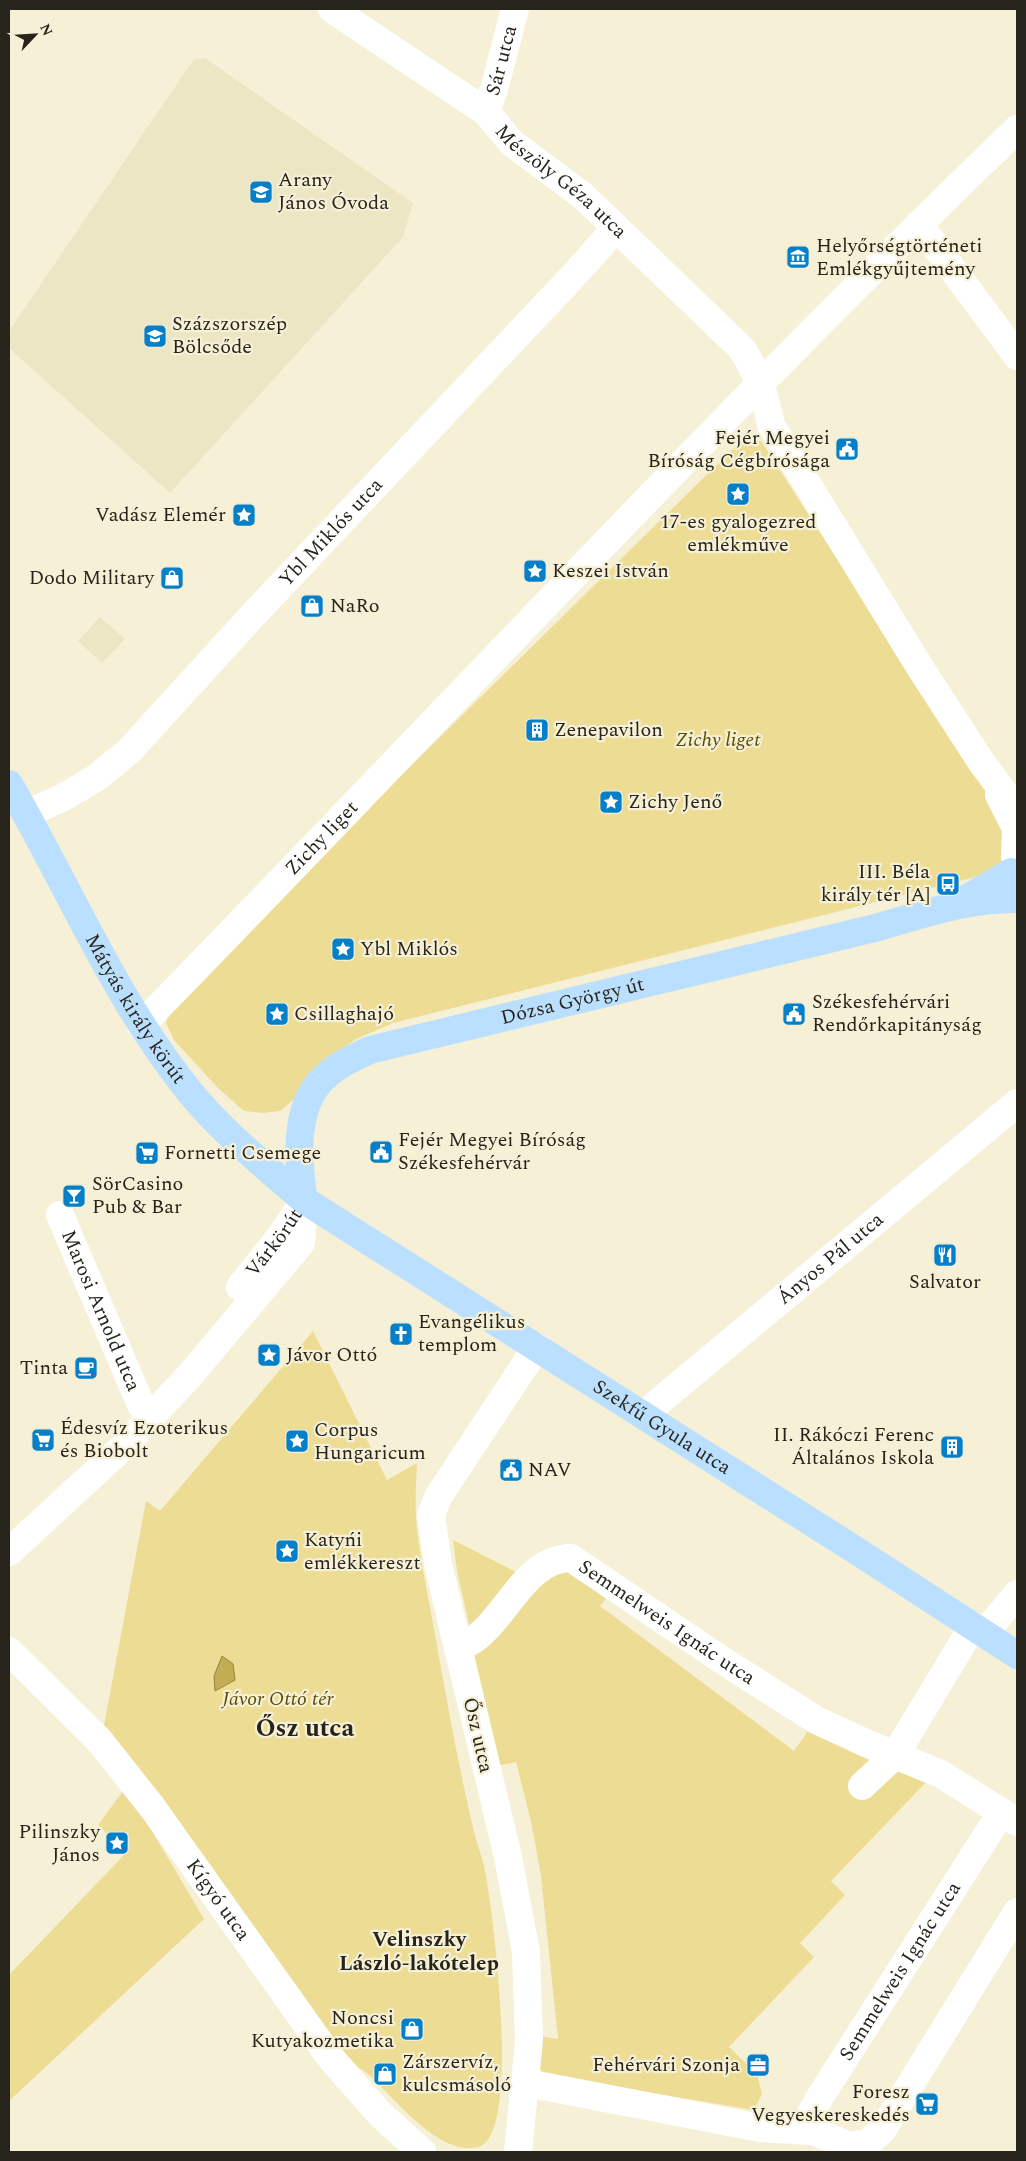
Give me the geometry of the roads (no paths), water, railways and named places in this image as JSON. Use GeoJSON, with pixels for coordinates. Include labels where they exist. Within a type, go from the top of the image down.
{"type":"FeatureCollection","features":[{"type":"Feature","properties":{"kind":"main road","name":"Mátyás király körút"},"geometry":{"type":"LineString","coordinates":[[9,784],[91,939],[141,1025],[200,1104],[304,1200]]}},
{"type":"Feature","properties":{"kind":"main road","name":"Dózsa György út"},"geometry":{"type":"LineString","coordinates":[[304,1200],[299,1170],[299,1150],[308,1102],[318,1084],[333,1070],[370,1050],[875,928],[951,907],[1016,875]]}},
{"type":"Feature","properties":{"kind":"main road","name":"Szekfű Gyula utca"},"geometry":{"type":"LineString","coordinates":[[304,1200],[1017,1655]]}},
{"type":"Feature","properties":{"kind":"street","name":"Mészöly Géza utca"},"geometry":{"type":"LineString","coordinates":[[332,9],[486,112],[512,143],[583,196],[742,349],[752,364],[759,384]]}},
{"type":"Feature","properties":{"kind":"street","name":"Sár utca"},"geometry":{"type":"LineString","coordinates":[[486,112],[495,86],[515,9]]}},
{"type":"Feature","properties":{"kind":"street","name":"Zichy liget"},"geometry":{"type":"LineString","coordinates":[[141,1025],[759,384],[1017,129]]}},
{"type":"Feature","properties":{"kind":"street"},"geometry":{"type":"LineString","coordinates":[[919,224],[1017,356]]}},
{"type":"Feature","properties":{"kind":"street","name":"Ybl Miklós utca"},"geometry":{"type":"LineString","coordinates":[[26,814],[62,798],[96,778],[130,752],[198,675],[616,228]]}},
{"type":"Feature","properties":{"kind":"street"},"geometry":{"type":"LineString","coordinates":[[759,384],[767,404],[771,425],[982,763],[1016,828],[1016,875]]}},
{"type":"Feature","properties":{"kind":"street"},"geometry":{"type":"LineString","coordinates":[[982,763],[1017,810]]}},
{"type":"Feature","properties":{"kind":"street","name":"Ányos Pál utca"},"geometry":{"type":"LineString","coordinates":[[643,1415],[1017,1103]]}},
{"type":"Feature","properties":{"kind":"street","name":"Várkörút"},"geometry":{"type":"LineString","coordinates":[[9,1541],[177,1366],[278,1240],[304,1200]]}},
{"type":"Feature","properties":{"kind":"street","name":"Várkörút"},"geometry":{"type":"LineString","coordinates":[[9,1552],[123,1447],[191,1374],[301,1243],[304,1200]]}},
{"type":"Feature","properties":{"kind":"street","name":"Marosi Arnold utca"},"geometry":{"type":"LineString","coordinates":[[60,1215],[141,1405]]}},
{"type":"Feature","properties":{"kind":"street","name":"Ősz utca"},"geometry":{"type":"LineString","coordinates":[[518,2152],[529,2040],[526,1952],[508,1858],[438,1564],[431,1516],[438,1497],[537,1348]]}},
{"type":"Feature","properties":{"kind":"street","name":"Semmelweis Ignác utca"},"geometry":{"type":"LineString","coordinates":[[458,1648],[472,1642],[484,1631],[533,1574],[552,1560],[571,1558],[725,1662],[816,1720],[941,1774],[1009,1818],[820,2097],[810,2115],[813,2131]]}},
{"type":"Feature","properties":{"kind":"street"},"geometry":{"type":"LineString","coordinates":[[862,1786],[895,1755],[978,1630],[1017,1594]]}},
{"type":"Feature","properties":{"kind":"street","name":"Kígyó utca"},"geometry":{"type":"LineString","coordinates":[[9,1651],[99,1740],[152,1807],[330,2057],[380,2114],[422,2152]]}},
{"type":"Feature","properties":{"kind":"street"},"geometry":{"type":"LineString","coordinates":[[526,2083],[760,2128],[813,2131],[850,2146],[868,2142],[876,2137],[1017,1912]]}},
{"type":"Feature","properties":{"kind":"place","name":"Arany János Óvoda"},"geometry":{"type":"Point","coordinates":[261,192]}},
{"type":"Feature","properties":{"kind":"place","name":"Helyőrségtörténeti Emlékgyűjtemény"},"geometry":{"type":"Point","coordinates":[798,257]}},
{"type":"Feature","properties":{"kind":"place","name":"Százszorszép Bölcsőde"},"geometry":{"type":"Point","coordinates":[155,336]}},
{"type":"Feature","properties":{"kind":"place","name":"Fejér Megyei Bíróság Cégbírósága"},"geometry":{"type":"Point","coordinates":[847,449]}},
{"type":"Feature","properties":{"kind":"place","name":"17-es gyalogezred emlékműve"},"geometry":{"type":"Point","coordinates":[738,494]}},
{"type":"Feature","properties":{"kind":"place","name":"Vadász Elemér"},"geometry":{"type":"Point","coordinates":[244,515]}},
{"type":"Feature","properties":{"kind":"place","name":"Keszei István"},"geometry":{"type":"Point","coordinates":[535,571]}},
{"type":"Feature","properties":{"kind":"place","name":"Dodo Military"},"geometry":{"type":"Point","coordinates":[172,578]}},
{"type":"Feature","properties":{"kind":"place","name":"NaRo"},"geometry":{"type":"Point","coordinates":[312,606]}},
{"type":"Feature","properties":{"kind":"place","name":"Zenepavilon"},"geometry":{"type":"Point","coordinates":[537,730]}},
{"type":"Feature","properties":{"kind":"place","name":"Zichy Jenő"},"geometry":{"type":"Point","coordinates":[611,802]}},
{"type":"Feature","properties":{"kind":"place","name":"III. Béla király tér [A]"},"geometry":{"type":"Point","coordinates":[948,884]}},
{"type":"Feature","properties":{"kind":"place","name":"Ybl Miklós"},"geometry":{"type":"Point","coordinates":[343,949]}},
{"type":"Feature","properties":{"kind":"place","name":"Csillaghajó"},"geometry":{"type":"Point","coordinates":[277,1014]}},
{"type":"Feature","properties":{"kind":"place","name":"Székesfehérvári Rendőrkapitányság"},"geometry":{"type":"Point","coordinates":[794,1014]}},
{"type":"Feature","properties":{"kind":"place","name":"Fejér Megyei Bíróság Székesfehérvár"},"geometry":{"type":"Point","coordinates":[381,1152]}},
{"type":"Feature","properties":{"kind":"place","name":"Fornetti Csemege"},"geometry":{"type":"Point","coordinates":[147,1153]}},
{"type":"Feature","properties":{"kind":"place","name":"SörCasino Pub & Bar"},"geometry":{"type":"Point","coordinates":[74,1196]}},
{"type":"Feature","properties":{"kind":"place","name":"Salvator"},"geometry":{"type":"Point","coordinates":[945,1255]}},
{"type":"Feature","properties":{"kind":"place","name":"Evangélikus templom"},"geometry":{"type":"Point","coordinates":[401,1334]}},
{"type":"Feature","properties":{"kind":"place","name":"Jávor Ottó"},"geometry":{"type":"Point","coordinates":[269,1355]}},
{"type":"Feature","properties":{"kind":"place","name":"Tinta"},"geometry":{"type":"Point","coordinates":[86,1368]}},
{"type":"Feature","properties":{"kind":"place","name":"Édesvíz Ezoterikus és Biobolt"},"geometry":{"type":"Point","coordinates":[43,1440]}},
{"type":"Feature","properties":{"kind":"place","name":"Corpus Hungaricum"},"geometry":{"type":"Point","coordinates":[297,1441]}},
{"type":"Feature","properties":{"kind":"place","name":"II. Rákóczi Ferenc Általános Iskola"},"geometry":{"type":"Point","coordinates":[952,1447]}},
{"type":"Feature","properties":{"kind":"place","name":"NAV"},"geometry":{"type":"Point","coordinates":[511,1470]}},
{"type":"Feature","properties":{"kind":"place","name":"Katyńi emlékkereszt"},"geometry":{"type":"Point","coordinates":[287,1551]}},
{"type":"Feature","properties":{"kind":"place","name":"Pilinszky János"},"geometry":{"type":"Point","coordinates":[117,1843]}},
{"type":"Feature","properties":{"kind":"place","name":"Noncsi Kutyakozmetika"},"geometry":{"type":"Point","coordinates":[412,2029]}},
{"type":"Feature","properties":{"kind":"place","name":"Fehérvári Szonja"},"geometry":{"type":"Point","coordinates":[758,2065]}},
{"type":"Feature","properties":{"kind":"place","name":"Zárszervíz, kulcsmásoló"},"geometry":{"type":"Point","coordinates":[385,2074]}},
{"type":"Feature","properties":{"kind":"place","name":"Foresz Vegyeskereskedés"},"geometry":{"type":"Point","coordinates":[927,2104]}},
{"type":"Feature","properties":{"kind":"district","name":"Ősz utca"},"geometry":{"type":"Point","coordinates":[305,1729]}},
{"type":"Feature","properties":{"kind":"district","name":"Velinszky László-lakótelep"},"geometry":{"type":"Point","coordinates":[419,1952]}},
{"type":"Feature","properties":{"kind":"park label","name":"Jávor Ottó tér"},"geometry":{"type":"Point","coordinates":[278,1699]}}]}
